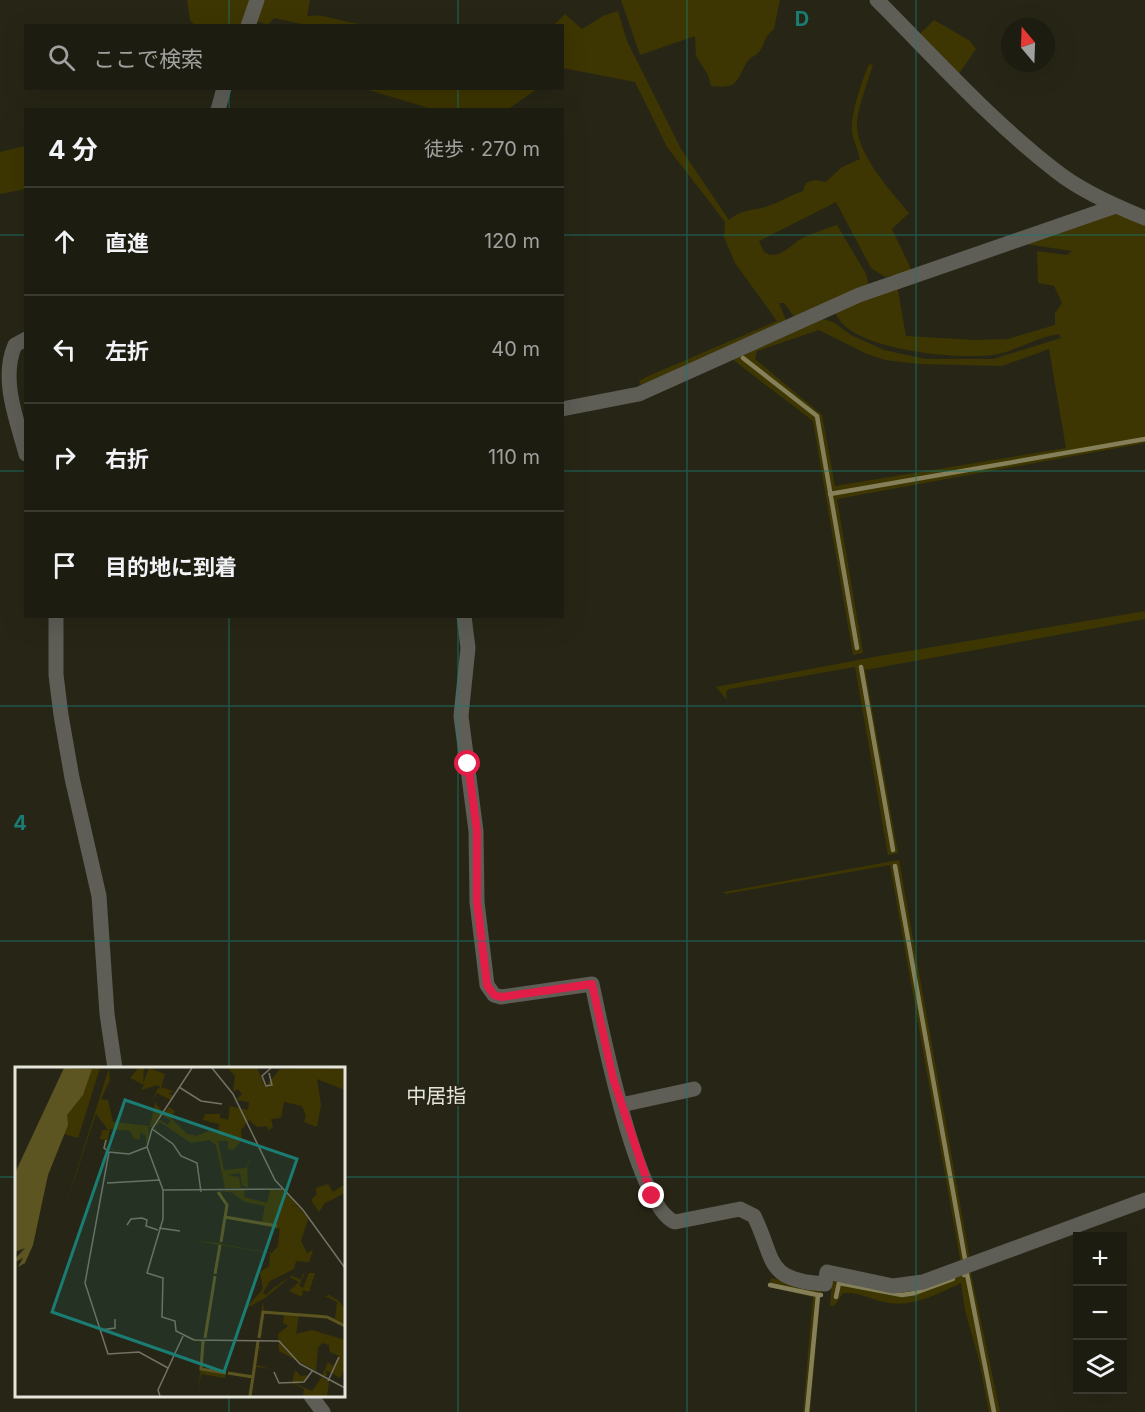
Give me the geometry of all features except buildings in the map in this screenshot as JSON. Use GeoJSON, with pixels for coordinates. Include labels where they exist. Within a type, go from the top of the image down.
{"type":"FeatureCollection","features":[{"type":"Feature","properties":{"kind":"street"},"geometry":{"type":"LineString","coordinates":[[249,24],[257,0]]}},
{"type":"Feature","properties":{"kind":"street"},"geometry":{"type":"LineString","coordinates":[[877,0],[1005,126],[1057,173],[1116,206],[1145,218]]}},
{"type":"Feature","properties":{"kind":"street"},"geometry":{"type":"LineString","coordinates":[[219,108],[223,90]]}},
{"type":"Feature","properties":{"kind":"street"},"geometry":{"type":"LineString","coordinates":[[564,409],[639,394],[860,295],[1116,206]]}},
{"type":"Feature","properties":{"kind":"street"},"geometry":{"type":"LineString","coordinates":[[24,340],[15,345],[8,371],[12,400],[24,445]]}},
{"type":"Feature","properties":{"kind":"street"},"geometry":{"type":"LineString","coordinates":[[56,618],[54,641],[61,715],[72,778],[99,896],[107,1014],[115,1067]]}},
{"type":"Feature","properties":{"kind":"street"},"geometry":{"type":"LineString","coordinates":[[464,618],[468,648],[461,716],[477,831],[477,902],[487,985],[494,995],[501,997],[592,984],[621,1105],[641,1169],[662,1214],[675,1222],[740,1209],[748,1211],[754,1216],[772,1265],[779,1272],[813,1283],[825,1284],[827,1272],[893,1286],[923,1282],[1145,1200]]}},
{"type":"Feature","properties":{"kind":"street"},"geometry":{"type":"LineString","coordinates":[[621,1105],[694,1089]]}},
{"type":"Feature","properties":{"kind":"street"},"geometry":{"type":"LineString","coordinates":[[312,1397],[323,1412]]}},
{"type":"Feature","properties":{"kind":"shaded area"},"geometry":{"type":"Polygon","coordinates":[[[187,0],[252,0],[243,24],[194,24],[190,20],[187,0]]]}},
{"type":"Feature","properties":{"kind":"shaded area"},"geometry":{"type":"Polygon","coordinates":[[[262,0],[310,0],[307,16],[314,15],[356,24],[301,24],[274,18],[269,24],[256,21],[262,0]]]}},
{"type":"Feature","properties":{"kind":"shaded area"},"geometry":{"type":"Polygon","coordinates":[[[621,0],[780,0],[774,29],[767,36],[760,51],[748,60],[735,83],[720,87],[711,86],[708,75],[696,56],[695,36],[640,55],[621,0]]]}},
{"type":"Feature","properties":{"kind":"shaded area"},"geometry":{"type":"Polygon","coordinates":[[[618,11],[627,41],[681,149],[729,220],[743,212],[763,208],[803,191],[806,183],[814,180],[826,182],[842,167],[860,159],[853,138],[853,115],[869,64],[873,65],[858,113],[858,132],[861,145],[875,170],[909,213],[892,229],[912,271],[885,277],[871,268],[836,202],[759,241],[764,252],[780,254],[802,238],[837,225],[866,274],[869,287],[795,318],[784,303],[779,303],[787,323],[645,386],[641,385],[639,381],[646,377],[777,321],[735,263],[724,237],[725,222],[667,147],[635,82],[564,68],[564,24],[555,24],[565,14],[582,29],[603,16],[618,11]]]}},
{"type":"Feature","properties":{"kind":"shaded area"},"geometry":{"type":"Polygon","coordinates":[[[934,20],[970,41],[976,49],[958,75],[919,35],[934,20]]]}},
{"type":"Feature","properties":{"kind":"shaded area"},"geometry":{"type":"Polygon","coordinates":[[[368,90],[536,90],[510,108],[429,108],[368,90]]]}},
{"type":"Feature","properties":{"kind":"shaded area"},"geometry":{"type":"Polygon","coordinates":[[[24,146],[24,189],[0,194],[0,152],[24,146]]]}},
{"type":"Feature","properties":{"kind":"shaded area"},"geometry":{"type":"Polygon","coordinates":[[[1116,211],[1145,223],[1145,443],[837,499],[863,653],[853,655],[813,421],[732,359],[819,318],[833,322],[851,335],[884,350],[925,359],[993,359],[1061,338],[1059,334],[1051,336],[998,354],[960,356],[935,354],[882,344],[860,336],[844,325],[835,311],[897,285],[906,336],[975,340],[1008,339],[1055,325],[1055,313],[1062,303],[1054,286],[1038,283],[1037,251],[1067,255],[1072,251],[1025,244],[1116,211]],[[819,330],[757,351],[755,359],[822,415],[835,486],[1066,448],[1049,349],[1002,366],[919,364],[885,360],[867,354],[819,330]]]}},
{"type":"Feature","properties":{"kind":"shaded area"},"geometry":{"type":"Polygon","coordinates":[[[1145,611],[1145,619],[865,670],[898,853],[888,855],[855,667],[729,689],[726,692],[727,700],[716,687],[879,656],[1145,611]]]}},
{"type":"Feature","properties":{"kind":"shaded area"},"geometry":{"type":"Polygon","coordinates":[[[899,860],[970,1260],[961,1264],[890,865],[725,894],[724,892],[899,860]]]}},
{"type":"Feature","properties":{"kind":"shaded area"},"geometry":{"type":"Polygon","coordinates":[[[970,1269],[1000,1412],[989,1412],[979,1360],[965,1310],[961,1283],[917,1301],[898,1304],[854,1293],[843,1293],[835,1305],[830,1306],[832,1280],[876,1288],[970,1269]]]}},
{"type":"Feature","properties":{"kind":"shaded area"},"geometry":{"type":"Polygon","coordinates":[[[771,1278],[821,1290],[810,1412],[803,1412],[813,1297],[769,1287],[771,1278]]]}},
{"type":"Feature","properties":{"kind":"waterway"},"geometry":{"type":"LineString","coordinates":[[743,358],[817,416],[857,648]]}},
{"type":"Feature","properties":{"kind":"waterway"},"geometry":{"type":"LineString","coordinates":[[830,494],[1145,439]]}},
{"type":"Feature","properties":{"kind":"waterway"},"geometry":{"type":"LineString","coordinates":[[861,667],[893,850]]}},
{"type":"Feature","properties":{"kind":"waterway"},"geometry":{"type":"LineString","coordinates":[[895,866],[965,1259]]}},
{"type":"Feature","properties":{"kind":"waterway"},"geometry":{"type":"LineString","coordinates":[[964,1275],[967,1274],[994,1412]]}},
{"type":"Feature","properties":{"kind":"waterway"},"geometry":{"type":"LineString","coordinates":[[836,1297],[839,1283],[902,1295],[915,1293],[953,1279]]}},
{"type":"Feature","properties":{"kind":"waterway"},"geometry":{"type":"LineString","coordinates":[[770,1285],[818,1295]]}},
{"type":"Feature","properties":{"kind":"waterway"},"geometry":{"type":"LineString","coordinates":[[807,1412],[818,1295],[821,1295]]}},
{"type":"Feature","properties":{"kind":"district","name":"中居指"},"geometry":{"type":"Point","coordinates":[436,1096]}},
{"type":"Feature","properties":{"kind":"route"},"geometry":{"type":"LineString","coordinates":[[468,764],[477,831],[477,902],[487,985],[494,995],[501,997],[592,984],[613,1078],[641,1169],[652,1196]]}}]}
